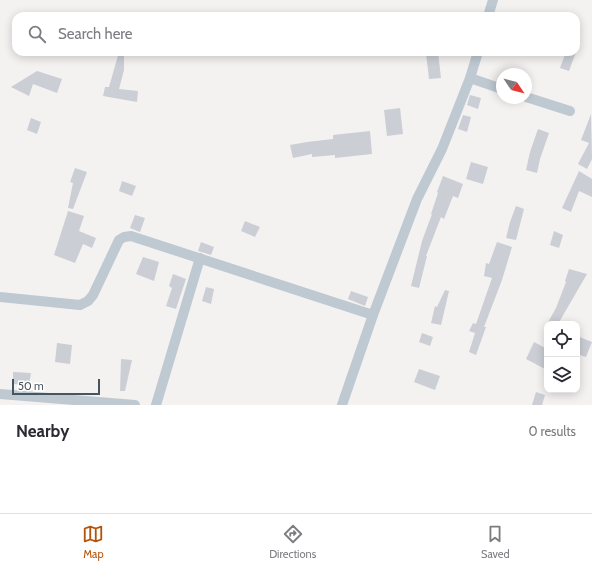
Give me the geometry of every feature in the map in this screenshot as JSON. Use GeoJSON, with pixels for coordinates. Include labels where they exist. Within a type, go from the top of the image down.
{"type":"FeatureCollection","features":[{"type":"Feature","properties":{"kind":"street"},"geometry":{"type":"LineString","coordinates":[[489,12],[493,0]]}},
{"type":"Feature","properties":{"kind":"street"},"geometry":{"type":"LineString","coordinates":[[342,405],[373,315],[417,198],[442,149],[470,78],[477,56]]}},
{"type":"Feature","properties":{"kind":"street"},"geometry":{"type":"LineString","coordinates":[[470,78],[496,87]]}},
{"type":"Feature","properties":{"kind":"street"},"geometry":{"type":"LineString","coordinates":[[532,99],[570,111]]}},
{"type":"Feature","properties":{"kind":"street"},"geometry":{"type":"LineString","coordinates":[[0,297],[80,305],[88,301],[93,295],[119,240],[124,237],[131,236],[373,315]]}},
{"type":"Feature","properties":{"kind":"street"},"geometry":{"type":"LineString","coordinates":[[156,405],[200,258]]}},
{"type":"Feature","properties":{"kind":"street"},"geometry":{"type":"LineString","coordinates":[[0,394],[61,402],[134,405]]}},
{"type":"Feature","properties":{"kind":"building"},"geometry":{"type":"Polygon","coordinates":[[[118,56],[124,56],[124,70],[119,89],[138,91],[137,102],[103,96],[105,87],[109,87],[118,56]]]}},
{"type":"Feature","properties":{"kind":"building"},"geometry":{"type":"Polygon","coordinates":[[[426,56],[438,56],[441,78],[429,79],[426,56]]]}},
{"type":"Feature","properties":{"kind":"building"},"geometry":{"type":"Polygon","coordinates":[[[564,56],[575,56],[569,71],[560,68],[564,56]]]}},
{"type":"Feature","properties":{"kind":"building"},"geometry":{"type":"Polygon","coordinates":[[[37,71],[62,79],[57,93],[33,84],[29,96],[11,87],[37,71]]]}},
{"type":"Feature","properties":{"kind":"building"},"geometry":{"type":"Polygon","coordinates":[[[470,95],[481,98],[478,109],[467,105],[470,95]]]}},
{"type":"Feature","properties":{"kind":"building"},"geometry":{"type":"Polygon","coordinates":[[[400,108],[403,134],[387,136],[384,110],[400,108]]]}},
{"type":"Feature","properties":{"kind":"building"},"geometry":{"type":"Polygon","coordinates":[[[591,114],[592,159],[587,169],[578,164],[589,143],[581,140],[591,114]]]}},
{"type":"Feature","properties":{"kind":"building"},"geometry":{"type":"Polygon","coordinates":[[[463,115],[471,117],[467,132],[458,129],[463,115]]]}},
{"type":"Feature","properties":{"kind":"building"},"geometry":{"type":"Polygon","coordinates":[[[31,118],[41,122],[37,134],[27,130],[31,118]]]}},
{"type":"Feature","properties":{"kind":"building"},"geometry":{"type":"Polygon","coordinates":[[[538,129],[549,133],[537,173],[526,170],[530,152],[538,129]]]}},
{"type":"Feature","properties":{"kind":"building"},"geometry":{"type":"Polygon","coordinates":[[[370,131],[372,154],[335,158],[335,155],[312,157],[312,154],[293,158],[290,145],[333,139],[333,135],[370,131]]]}},
{"type":"Feature","properties":{"kind":"building"},"geometry":{"type":"Polygon","coordinates":[[[471,162],[488,167],[483,184],[466,179],[471,162]]]}},
{"type":"Feature","properties":{"kind":"building"},"geometry":{"type":"Polygon","coordinates":[[[75,168],[87,172],[73,209],[68,208],[73,183],[70,182],[75,168]]]}},
{"type":"Feature","properties":{"kind":"building"},"geometry":{"type":"Polygon","coordinates":[[[579,171],[592,179],[592,197],[579,191],[571,212],[562,208],[579,171]]]}},
{"type":"Feature","properties":{"kind":"building"},"geometry":{"type":"Polygon","coordinates":[[[443,176],[463,184],[458,198],[453,196],[444,219],[441,217],[426,256],[419,288],[411,286],[422,241],[432,214],[437,192],[443,176]]]}},
{"type":"Feature","properties":{"kind":"building"},"geometry":{"type":"Polygon","coordinates":[[[122,181],[136,186],[132,196],[119,191],[122,181]]]}},
{"type":"Feature","properties":{"kind":"building"},"geometry":{"type":"Polygon","coordinates":[[[516,206],[524,209],[516,240],[506,238],[516,206]]]}},
{"type":"Feature","properties":{"kind":"building"},"geometry":{"type":"Polygon","coordinates":[[[68,211],[84,216],[79,231],[96,238],[92,248],[83,244],[75,263],[54,255],[68,211]]]}},
{"type":"Feature","properties":{"kind":"building"},"geometry":{"type":"Polygon","coordinates":[[[135,215],[145,218],[140,232],[130,228],[135,215]]]}},
{"type":"Feature","properties":{"kind":"building"},"geometry":{"type":"Polygon","coordinates":[[[245,221],[260,227],[255,237],[241,231],[245,221]]]}},
{"type":"Feature","properties":{"kind":"building"},"geometry":{"type":"Polygon","coordinates":[[[554,231],[563,235],[559,248],[550,245],[554,231]]]}},
{"type":"Feature","properties":{"kind":"building"},"geometry":{"type":"Polygon","coordinates":[[[201,242],[214,247],[211,255],[198,251],[201,242]]]}},
{"type":"Feature","properties":{"kind":"building"},"geometry":{"type":"Polygon","coordinates":[[[497,242],[512,247],[502,280],[484,327],[486,327],[476,355],[469,352],[475,333],[469,331],[473,323],[476,324],[492,278],[484,276],[486,263],[489,264],[497,242]]]}},
{"type":"Feature","properties":{"kind":"building"},"geometry":{"type":"Polygon","coordinates":[[[143,257],[159,262],[154,281],[136,274],[143,257]]]}},
{"type":"Feature","properties":{"kind":"building"},"geometry":{"type":"Polygon","coordinates":[[[569,269],[587,274],[560,321],[549,321],[556,308],[566,282],[569,269]]]}},
{"type":"Feature","properties":{"kind":"building"},"geometry":{"type":"Polygon","coordinates":[[[173,274],[186,279],[176,309],[166,306],[172,288],[169,286],[173,274]]]}},
{"type":"Feature","properties":{"kind":"building"},"geometry":{"type":"Polygon","coordinates":[[[206,287],[214,289],[211,304],[202,301],[206,287]]]}},
{"type":"Feature","properties":{"kind":"building"},"geometry":{"type":"Polygon","coordinates":[[[445,290],[449,291],[441,325],[431,323],[435,306],[437,307],[445,290]]]}},
{"type":"Feature","properties":{"kind":"building"},"geometry":{"type":"Polygon","coordinates":[[[351,291],[368,297],[365,306],[348,299],[351,291]]]}},
{"type":"Feature","properties":{"kind":"building"},"geometry":{"type":"Polygon","coordinates":[[[422,333],[433,337],[430,346],[419,342],[422,333]]]}},
{"type":"Feature","properties":{"kind":"building"},"geometry":{"type":"Polygon","coordinates":[[[580,337],[592,342],[586,357],[580,355],[580,337]]]}},
{"type":"Feature","properties":{"kind":"building"},"geometry":{"type":"Polygon","coordinates":[[[534,342],[544,347],[544,368],[526,359],[534,342]]]}},
{"type":"Feature","properties":{"kind":"building"},"geometry":{"type":"Polygon","coordinates":[[[57,343],[72,345],[70,364],[55,362],[57,343]]]}},
{"type":"Feature","properties":{"kind":"building"},"geometry":{"type":"Polygon","coordinates":[[[121,359],[132,360],[125,391],[120,391],[121,359]]]}},
{"type":"Feature","properties":{"kind":"building"},"geometry":{"type":"Polygon","coordinates":[[[419,369],[440,376],[435,390],[414,382],[419,369]]]}},
{"type":"Feature","properties":{"kind":"building"},"geometry":{"type":"Polygon","coordinates":[[[13,372],[31,373],[29,385],[13,384],[13,372]]]}},
{"type":"Feature","properties":{"kind":"building"},"geometry":{"type":"Polygon","coordinates":[[[536,392],[545,395],[542,405],[532,405],[536,392]]]}}]}
